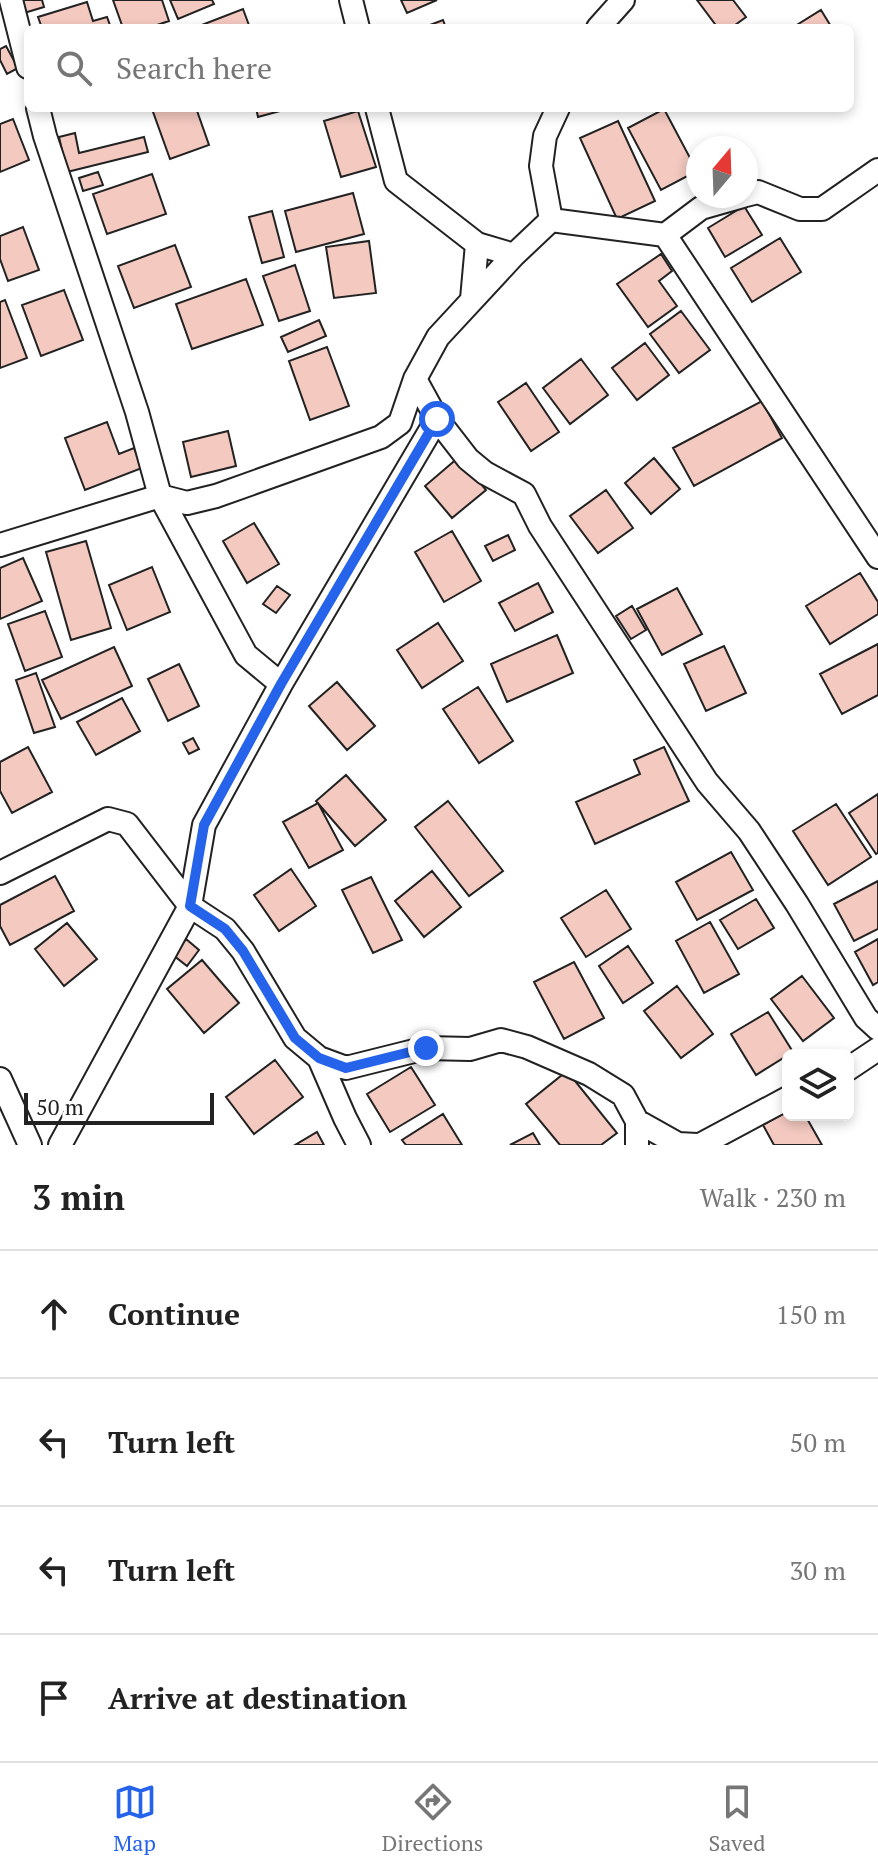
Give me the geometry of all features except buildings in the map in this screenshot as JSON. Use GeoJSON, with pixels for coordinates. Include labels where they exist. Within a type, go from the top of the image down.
{"type":"FeatureCollection","features":[{"type":"Feature","properties":{"kind":"street"},"geometry":{"type":"LineString","coordinates":[[11,0],[24,51]]}},
{"type":"Feature","properties":{"kind":"street"},"geometry":{"type":"LineString","coordinates":[[351,0],[357,24]]}},
{"type":"Feature","properties":{"kind":"street"},"geometry":{"type":"LineString","coordinates":[[602,24],[623,0]]}},
{"type":"Feature","properties":{"kind":"street"},"geometry":{"type":"LineString","coordinates":[[39,112],[137,412],[160,496],[246,655],[281,684]]}},
{"type":"Feature","properties":{"kind":"street"},"geometry":{"type":"LineString","coordinates":[[378,112],[396,181],[477,244],[514,255]]}},
{"type":"Feature","properties":{"kind":"street"},"geometry":{"type":"LineString","coordinates":[[551,220],[541,166],[545,136],[556,112]]}},
{"type":"Feature","properties":{"kind":"street"},"geometry":{"type":"LineString","coordinates":[[758,192],[800,209],[822,209],[878,170]]}},
{"type":"Feature","properties":{"kind":"street"},"geometry":{"type":"LineString","coordinates":[[551,220],[665,235],[701,208]]}},
{"type":"Feature","properties":{"kind":"street"},"geometry":{"type":"LineString","coordinates":[[400,423],[415,379],[438,337],[551,220]]}},
{"type":"Feature","properties":{"kind":"street"},"geometry":{"type":"LineString","coordinates":[[665,235],[878,557]]}},
{"type":"Feature","properties":{"kind":"street"},"geometry":{"type":"LineString","coordinates":[[472,299],[477,244]]}},
{"type":"Feature","properties":{"kind":"street"},"geometry":{"type":"LineString","coordinates":[[415,379],[437,419],[468,459],[485,473],[524,494],[546,536],[707,782],[749,831],[866,1018],[878,1029]]}},
{"type":"Feature","properties":{"kind":"street"},"geometry":{"type":"LineString","coordinates":[[0,545],[160,496],[187,503],[216,496],[381,437],[400,423],[437,419]]}},
{"type":"Feature","properties":{"kind":"street"},"geometry":{"type":"LineString","coordinates":[[60,1145],[190,906],[204,825],[281,684],[437,419]]}},
{"type":"Feature","properties":{"kind":"street"},"geometry":{"type":"LineString","coordinates":[[0,873],[108,819],[127,824],[190,906],[225,929],[243,951],[295,1038],[319,1058],[346,1068],[426,1048],[470,1049],[501,1040],[527,1047],[589,1074],[623,1095],[637,1121],[637,1145]]}},
{"type":"Feature","properties":{"kind":"street"},"geometry":{"type":"LineString","coordinates":[[854,1065],[878,1049]]}},
{"type":"Feature","properties":{"kind":"street"},"geometry":{"type":"LineString","coordinates":[[319,1058],[359,1145]]}},
{"type":"Feature","properties":{"kind":"street"},"geometry":{"type":"LineString","coordinates":[[0,1081],[30,1145]]}},
{"type":"Feature","properties":{"kind":"street"},"geometry":{"type":"LineString","coordinates":[[637,1121],[678,1144],[699,1145],[782,1101]]}},
{"type":"Feature","properties":{"kind":"route"},"geometry":{"type":"LineString","coordinates":[[426,1048],[346,1068],[319,1058],[295,1038],[243,951],[225,929],[190,906],[204,825],[281,684],[437,419]]}}]}
